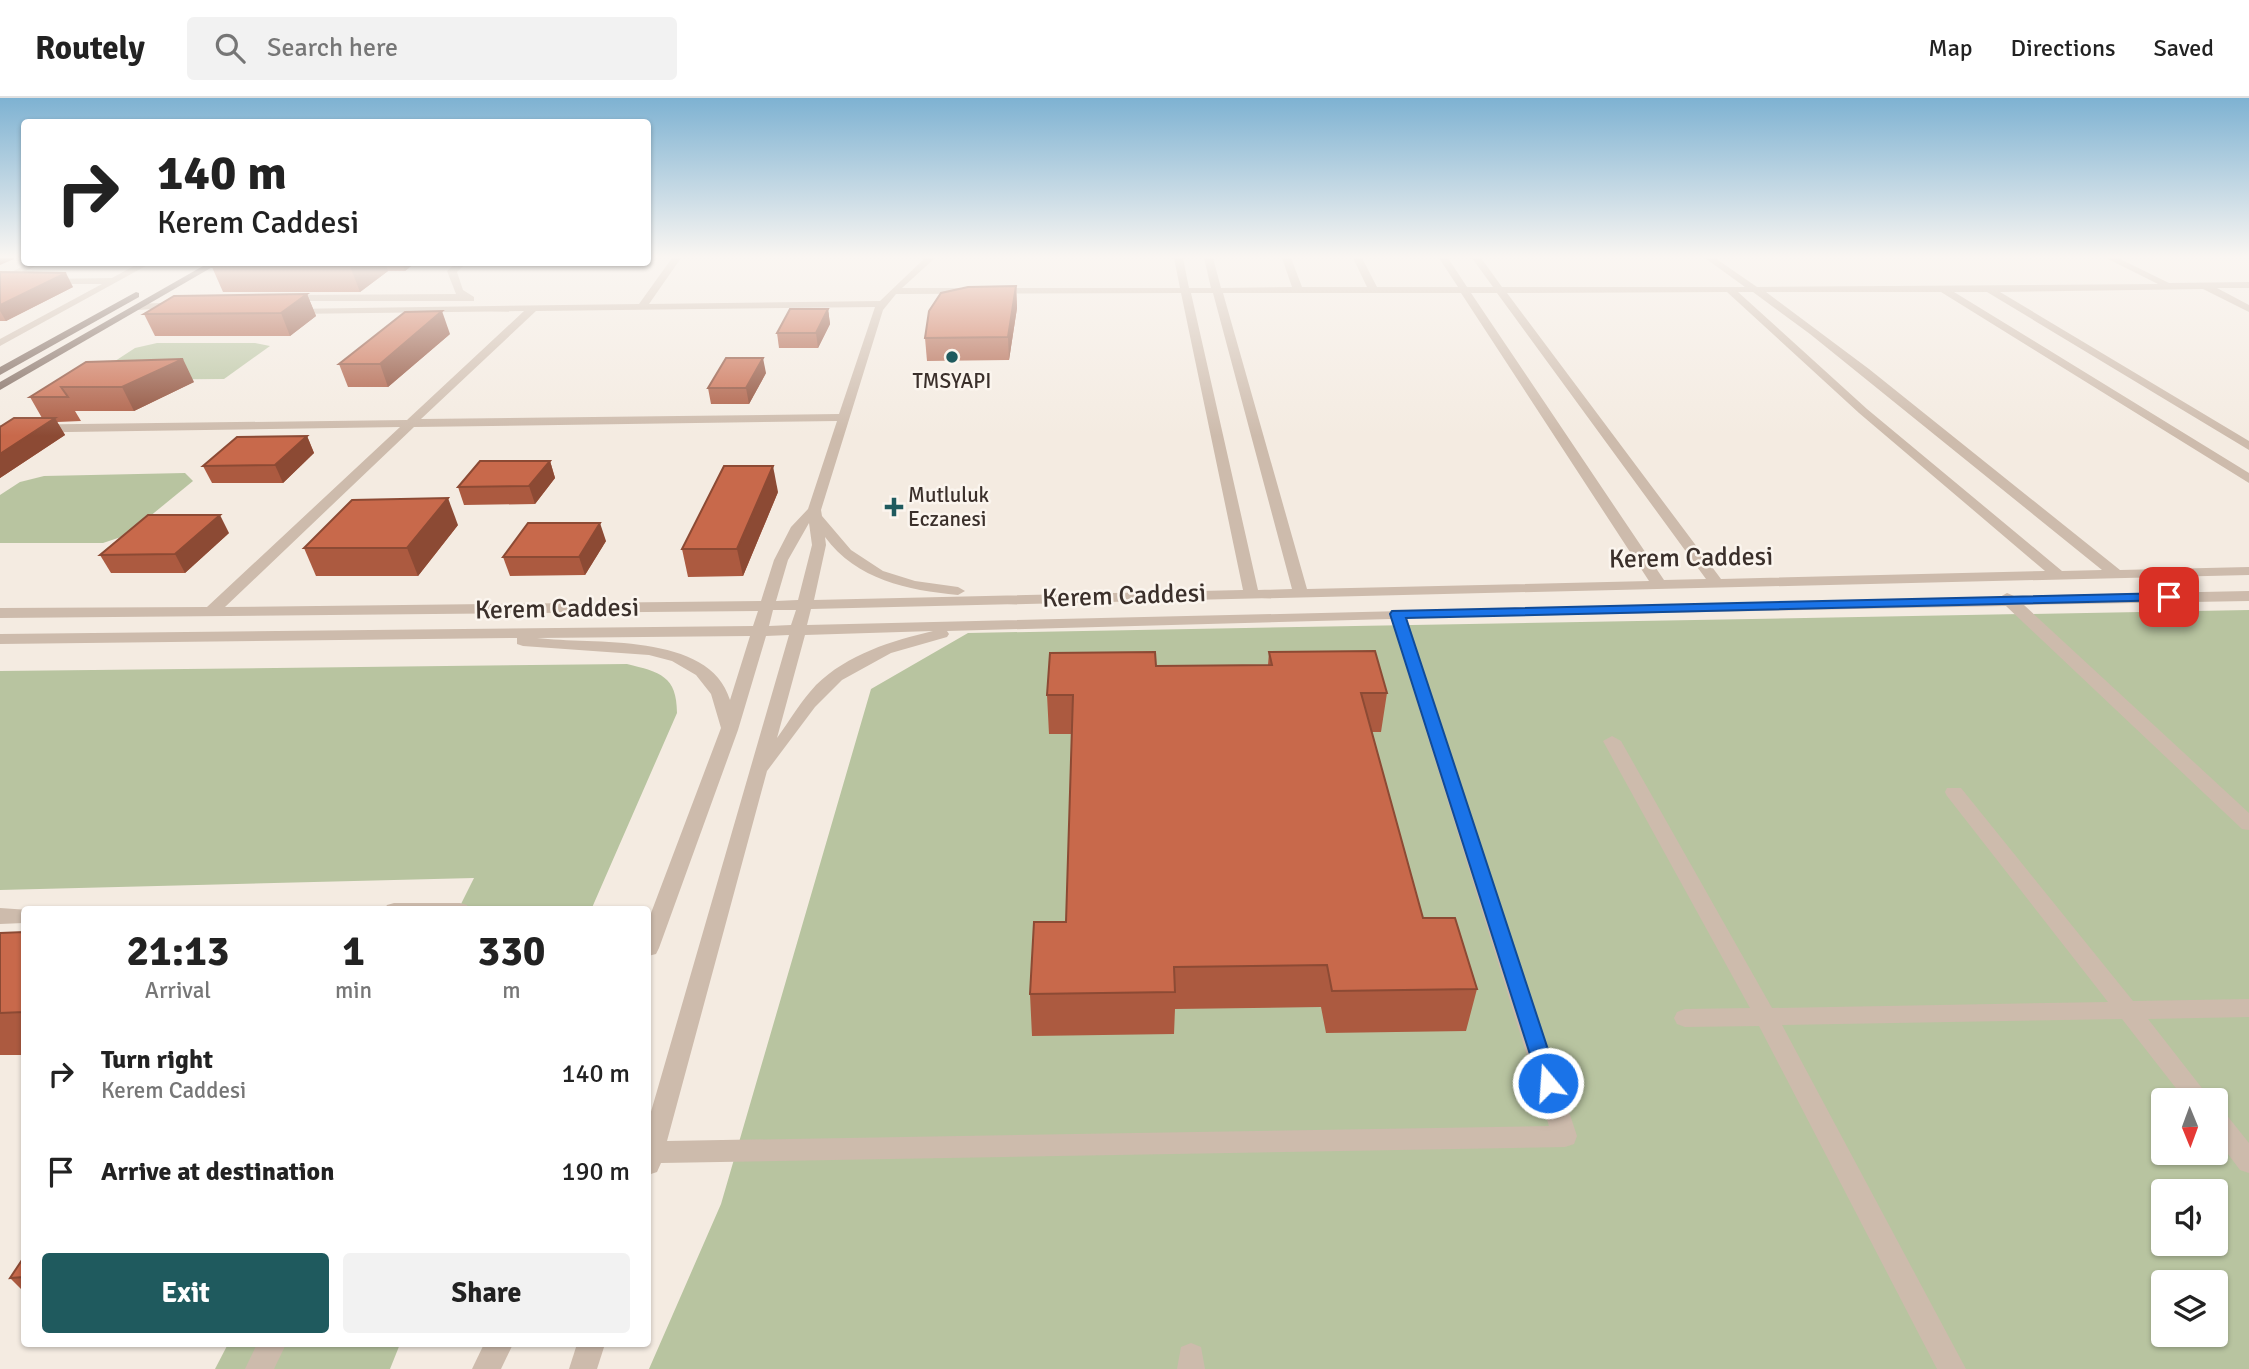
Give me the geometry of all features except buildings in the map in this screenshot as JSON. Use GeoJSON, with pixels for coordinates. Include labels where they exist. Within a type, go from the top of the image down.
{"type":"FeatureCollection","features":[{"type":"Feature","properties":{"kind":"main road"},"geometry":{"type":"LineString","coordinates":[[0,372],[96,317]]}},
{"type":"Feature","properties":{"kind":"main road"},"geometry":{"type":"LineString","coordinates":[[0,387],[121,317]]}},
{"type":"Feature","properties":{"kind":"street"},"geometry":{"type":"LineString","coordinates":[[0,342],[47,317]]}},
{"type":"Feature","properties":{"kind":"street"},"geometry":{"type":"LineString","coordinates":[[211,611],[523,317]]}},
{"type":"Feature","properties":{"kind":"street"},"geometry":{"type":"LineString","coordinates":[[651,940],[729,730],[788,543],[814,510],[879,317]]}},
{"type":"Feature","properties":{"kind":"street"},"geometry":{"type":"LineString","coordinates":[[1189,317],[1251,594]]}},
{"type":"Feature","properties":{"kind":"street"},"geometry":{"type":"LineString","coordinates":[[1222,317],[1300,592]]}},
{"type":"Feature","properties":{"kind":"street"},"geometry":{"type":"LineString","coordinates":[[1484,317],[1659,584]]}},
{"type":"Feature","properties":{"kind":"street"},"geometry":{"type":"LineString","coordinates":[[1520,317],[1716,582]]}},
{"type":"Feature","properties":{"kind":"street"},"geometry":{"type":"LineString","coordinates":[[1760,317],[1863,411],[2058,575]]}},
{"type":"Feature","properties":{"kind":"street"},"geometry":{"type":"LineString","coordinates":[[1792,317],[2116,574]]}},
{"type":"Feature","properties":{"kind":"street"},"geometry":{"type":"LineString","coordinates":[[1989,317],[2249,479]]}},
{"type":"Feature","properties":{"kind":"street"},"geometry":{"type":"LineString","coordinates":[[2036,317],[2249,446]]}},
{"type":"Feature","properties":{"kind":"street"},"geometry":{"type":"LineString","coordinates":[[4,426],[410,425],[845,417]]}},
{"type":"Feature","properties":{"kind":"street"},"geometry":{"type":"LineString","coordinates":[[814,510],[843,552],[858,564],[895,581],[934,589],[1042,598]]}},
{"type":"Feature","properties":{"kind":"street"},"geometry":{"type":"LineString","coordinates":[[651,1151],[799,630],[819,545],[814,510]]}},
{"type":"Feature","properties":{"kind":"street","name":"Kerem Caddesi"},"geometry":{"type":"LineString","coordinates":[[0,614],[805,605],[2249,571]]}},
{"type":"Feature","properties":{"kind":"street"},"geometry":{"type":"LineString","coordinates":[[1984,576],[2249,824]]}},
{"type":"Feature","properties":{"kind":"street","name":"Kerem Caddesi"},"geometry":{"type":"LineString","coordinates":[[0,639],[761,631],[2249,596]]}},
{"type":"Feature","properties":{"kind":"street"},"geometry":{"type":"LineString","coordinates":[[651,1158],[1565,1136],[1397,614]]}},
{"type":"Feature","properties":{"kind":"street"},"geometry":{"type":"LineString","coordinates":[[760,768],[779,750],[820,691],[857,663],[915,640],[1017,624]]}},
{"type":"Feature","properties":{"kind":"street"},"geometry":{"type":"LineString","coordinates":[[503,634],[547,646],[653,650],[683,658],[712,680],[724,702],[729,730]]}},
{"type":"Feature","properties":{"kind":"street"},"geometry":{"type":"LineString","coordinates":[[1612,741],[1766,1017],[1952,1369]]}},
{"type":"Feature","properties":{"kind":"street"},"geometry":{"type":"LineString","coordinates":[[1954,792],[2190,1088]]}},
{"type":"Feature","properties":{"kind":"street"},"geometry":{"type":"LineString","coordinates":[[0,916],[21,916]]}},
{"type":"Feature","properties":{"kind":"street"},"geometry":{"type":"LineString","coordinates":[[1685,1018],[2249,1008]]}},
{"type":"Feature","properties":{"kind":"street"},"geometry":{"type":"LineString","coordinates":[[2228,1135],[2249,1162]]}},
{"type":"Feature","properties":{"kind":"street"},"geometry":{"type":"LineString","coordinates":[[259,1369],[270,1347]]}},
{"type":"Feature","properties":{"kind":"street"},"geometry":{"type":"LineString","coordinates":[[486,1369],[497,1347]]}},
{"type":"Feature","properties":{"kind":"street"},"geometry":{"type":"LineString","coordinates":[[583,1369],[590,1347]]}},
{"type":"Feature","properties":{"kind":"green space"},"geometry":{"type":"Polygon","coordinates":[[[157,343],[255,343],[270,346],[224,379],[86,380],[135,348],[157,343]]]}},
{"type":"Feature","properties":{"kind":"green space"},"geometry":{"type":"Polygon","coordinates":[[[185,473],[193,481],[127,535],[103,543],[0,543],[0,495],[20,482],[44,476],[185,473]]]}},
{"type":"Feature","properties":{"kind":"green space"},"geometry":{"type":"Polygon","coordinates":[[[2249,610],[2249,1369],[649,1369],[721,1204],[871,689],[968,633],[2249,610]]]}},
{"type":"Feature","properties":{"kind":"green space"},"geometry":{"type":"Polygon","coordinates":[[[627,664],[657,673],[670,683],[677,713],[593,906],[460,906],[474,878],[0,890],[0,671],[627,664]]]}},
{"type":"Feature","properties":{"kind":"green space"},"geometry":{"type":"Polygon","coordinates":[[[226,1347],[399,1347],[390,1369],[215,1369],[226,1347]]]}},
{"type":"Feature","properties":{"kind":"place","name":"TMSYAPI"},"geometry":{"type":"Point","coordinates":[952,357]}},
{"type":"Feature","properties":{"kind":"place","name":"Mutluluk Eczanesi"},"geometry":{"type":"Point","coordinates":[894,507]}},
{"type":"Feature","properties":{"kind":"route"},"geometry":{"type":"LineString","coordinates":[[1548,1083],[1397,614],[2169,597]]}}]}
